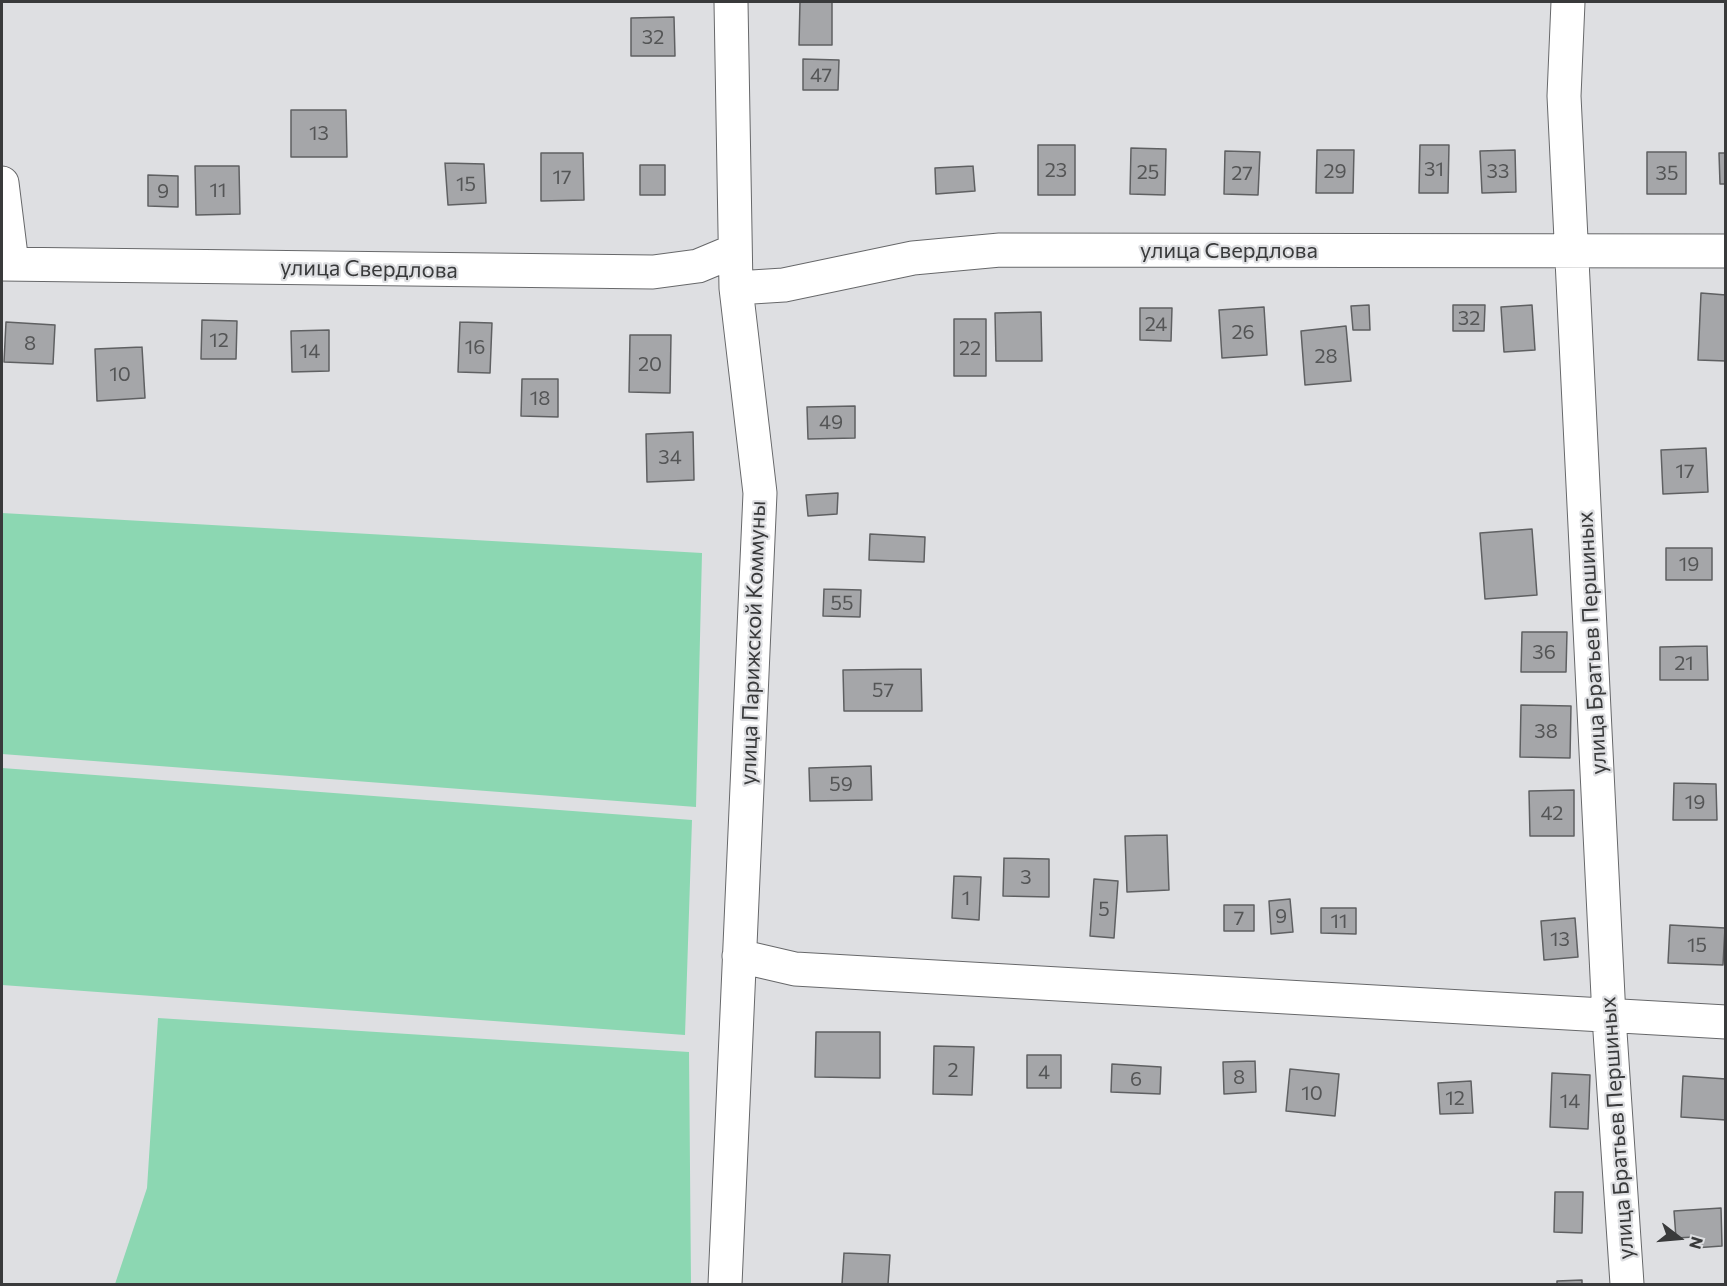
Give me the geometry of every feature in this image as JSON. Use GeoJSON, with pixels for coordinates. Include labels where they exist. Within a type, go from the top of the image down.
{"type":"FeatureCollection","features":[{"type":"Feature","properties":{"kind":"street","name":"улица Парижской Коммуны"},"geometry":{"type":"LineString","coordinates":[[725,1284],[760,492],[736,288],[731,2]]}},
{"type":"Feature","properties":{"kind":"street","name":"улица Братьев Першиных"},"geometry":{"type":"LineString","coordinates":[[1568,2],[1564,96],[1574,253],[1609,1017],[1627,1284]]}},
{"type":"Feature","properties":{"kind":"street"},"geometry":{"type":"LineString","coordinates":[[2,183],[7,264]]}},
{"type":"Feature","properties":{"kind":"street","name":"улица Свердлова"},"geometry":{"type":"LineString","coordinates":[[736,288],[784,285],[913,258],[1000,250],[1574,253],[1725,251]]}},
{"type":"Feature","properties":{"kind":"street","name":"улица Свердлова"},"geometry":{"type":"LineString","coordinates":[[7,264],[653,272],[698,266],[734,251]]}},
{"type":"Feature","properties":{"kind":"street"},"geometry":{"type":"LineString","coordinates":[[739,956],[795,969],[1725,1022]]}},
{"type":"Feature","properties":{"kind":"green space"},"geometry":{"type":"Polygon","coordinates":[[[2,513],[702,553],[696,807],[2,754],[2,513]]]}},
{"type":"Feature","properties":{"kind":"green space"},"geometry":{"type":"Polygon","coordinates":[[[2,768],[692,820],[685,1035],[2,985],[2,768]]]}},
{"type":"Feature","properties":{"kind":"green space"},"geometry":{"type":"Polygon","coordinates":[[[158,1018],[689,1052],[691,1284],[115,1284],[147,1188],[158,1018]]]}},
{"type":"Feature","properties":{"kind":"building"},"geometry":{"type":"Polygon","coordinates":[[[800,2],[832,2],[832,45],[799,45],[800,2]]]}},
{"type":"Feature","properties":{"kind":"building"},"geometry":{"type":"Polygon","coordinates":[[[674,17],[675,56],[631,56],[631,18],[674,17]]]}},
{"type":"Feature","properties":{"kind":"building"},"geometry":{"type":"Polygon","coordinates":[[[803,59],[839,60],[838,90],[803,90],[803,59]]]}},
{"type":"Feature","properties":{"kind":"building"},"geometry":{"type":"Polygon","coordinates":[[[291,110],[346,110],[347,157],[291,157],[291,110]]]}},
{"type":"Feature","properties":{"kind":"building"},"geometry":{"type":"Polygon","coordinates":[[[1038,145],[1075,145],[1075,195],[1038,195],[1038,145]]]}},
{"type":"Feature","properties":{"kind":"building"},"geometry":{"type":"Polygon","coordinates":[[[1420,145],[1449,145],[1448,193],[1419,193],[1420,145]]]}},
{"type":"Feature","properties":{"kind":"building"},"geometry":{"type":"Polygon","coordinates":[[[1131,148],[1166,149],[1165,195],[1130,194],[1131,148]]]}},
{"type":"Feature","properties":{"kind":"building"},"geometry":{"type":"Polygon","coordinates":[[[1317,150],[1354,150],[1353,193],[1316,193],[1317,150]]]}},
{"type":"Feature","properties":{"kind":"building"},"geometry":{"type":"Polygon","coordinates":[[[1515,150],[1516,192],[1482,193],[1480,151],[1515,150]]]}},
{"type":"Feature","properties":{"kind":"building"},"geometry":{"type":"Polygon","coordinates":[[[1225,151],[1260,152],[1258,195],[1224,194],[1225,151]]]}},
{"type":"Feature","properties":{"kind":"building"},"geometry":{"type":"Polygon","coordinates":[[[1647,152],[1686,152],[1686,194],[1647,194],[1647,152]]]}},
{"type":"Feature","properties":{"kind":"building"},"geometry":{"type":"Polygon","coordinates":[[[541,153],[583,153],[584,200],[541,201],[541,153]]]}},
{"type":"Feature","properties":{"kind":"building"},"geometry":{"type":"Polygon","coordinates":[[[1719,153],[1726,153],[1726,184],[1720,184],[1719,153]]]}},
{"type":"Feature","properties":{"kind":"building"},"geometry":{"type":"Polygon","coordinates":[[[445,163],[484,164],[486,203],[448,205],[445,163]]]}},
{"type":"Feature","properties":{"kind":"building"},"geometry":{"type":"Polygon","coordinates":[[[640,165],[665,165],[665,195],[640,195],[640,165]]]}},
{"type":"Feature","properties":{"kind":"building"},"geometry":{"type":"Polygon","coordinates":[[[195,166],[239,166],[240,214],[196,215],[195,166]]]}},
{"type":"Feature","properties":{"kind":"building"},"geometry":{"type":"Polygon","coordinates":[[[973,166],[975,191],[936,194],[935,168],[973,166]]]}},
{"type":"Feature","properties":{"kind":"building"},"geometry":{"type":"Polygon","coordinates":[[[148,175],[178,176],[178,207],[148,206],[148,175]]]}},
{"type":"Feature","properties":{"kind":"building"},"geometry":{"type":"Polygon","coordinates":[[[1701,293],[1726,295],[1726,361],[1698,360],[1701,293]]]}},
{"type":"Feature","properties":{"kind":"building"},"geometry":{"type":"Polygon","coordinates":[[[1369,305],[1370,330],[1353,330],[1351,306],[1369,305]]]}},
{"type":"Feature","properties":{"kind":"building"},"geometry":{"type":"Polygon","coordinates":[[[1453,305],[1485,305],[1484,331],[1453,331],[1453,305]]]}},
{"type":"Feature","properties":{"kind":"building"},"geometry":{"type":"Polygon","coordinates":[[[1532,305],[1535,350],[1504,352],[1501,307],[1532,305]]]}},
{"type":"Feature","properties":{"kind":"building"},"geometry":{"type":"Polygon","coordinates":[[[1264,307],[1267,355],[1222,358],[1219,310],[1264,307]]]}},
{"type":"Feature","properties":{"kind":"building"},"geometry":{"type":"Polygon","coordinates":[[[1140,308],[1172,308],[1171,341],[1140,340],[1140,308]]]}},
{"type":"Feature","properties":{"kind":"building"},"geometry":{"type":"Polygon","coordinates":[[[1041,312],[1042,361],[996,361],[995,313],[1041,312]]]}},
{"type":"Feature","properties":{"kind":"building"},"geometry":{"type":"Polygon","coordinates":[[[954,319],[986,319],[986,376],[954,376],[954,319]]]}},
{"type":"Feature","properties":{"kind":"building"},"geometry":{"type":"Polygon","coordinates":[[[202,320],[237,321],[236,359],[201,359],[202,320]]]}},
{"type":"Feature","properties":{"kind":"building"},"geometry":{"type":"Polygon","coordinates":[[[6,322],[55,325],[53,364],[4,362],[6,322]]]}},
{"type":"Feature","properties":{"kind":"building"},"geometry":{"type":"Polygon","coordinates":[[[460,322],[492,323],[490,373],[458,372],[460,322]]]}},
{"type":"Feature","properties":{"kind":"building"},"geometry":{"type":"Polygon","coordinates":[[[1346,326],[1351,381],[1305,385],[1301,331],[1346,326]]]}},
{"type":"Feature","properties":{"kind":"building"},"geometry":{"type":"Polygon","coordinates":[[[329,330],[329,371],[292,372],[291,331],[329,330]]]}},
{"type":"Feature","properties":{"kind":"building"},"geometry":{"type":"Polygon","coordinates":[[[630,335],[671,335],[670,393],[629,392],[630,335]]]}},
{"type":"Feature","properties":{"kind":"building"},"geometry":{"type":"Polygon","coordinates":[[[142,347],[145,398],[97,401],[95,349],[142,347]]]}},
{"type":"Feature","properties":{"kind":"building"},"geometry":{"type":"Polygon","coordinates":[[[522,379],[558,379],[558,417],[521,416],[522,379]]]}},
{"type":"Feature","properties":{"kind":"building"},"geometry":{"type":"Polygon","coordinates":[[[855,406],[855,438],[808,439],[807,407],[855,406]]]}},
{"type":"Feature","properties":{"kind":"building"},"geometry":{"type":"Polygon","coordinates":[[[693,432],[694,480],[647,482],[646,434],[693,432]]]}},
{"type":"Feature","properties":{"kind":"building"},"geometry":{"type":"Polygon","coordinates":[[[1706,448],[1708,492],[1663,494],[1661,450],[1706,448]]]}},
{"type":"Feature","properties":{"kind":"building"},"geometry":{"type":"Polygon","coordinates":[[[838,493],[837,514],[808,516],[806,495],[838,493]]]}},
{"type":"Feature","properties":{"kind":"building"},"geometry":{"type":"Polygon","coordinates":[[[1532,529],[1537,595],[1485,599],[1480,533],[1532,529]]]}},
{"type":"Feature","properties":{"kind":"building"},"geometry":{"type":"Polygon","coordinates":[[[870,534],[925,537],[924,562],[869,560],[870,534]]]}},
{"type":"Feature","properties":{"kind":"building"},"geometry":{"type":"Polygon","coordinates":[[[1666,548],[1712,548],[1712,580],[1666,580],[1666,548]]]}},
{"type":"Feature","properties":{"kind":"building"},"geometry":{"type":"Polygon","coordinates":[[[824,589],[861,590],[860,617],[823,616],[824,589]]]}},
{"type":"Feature","properties":{"kind":"building"},"geometry":{"type":"Polygon","coordinates":[[[1522,632],[1567,632],[1566,672],[1521,672],[1522,632]]]}},
{"type":"Feature","properties":{"kind":"building"},"geometry":{"type":"Polygon","coordinates":[[[1707,646],[1708,680],[1660,680],[1660,647],[1707,646]]]}},
{"type":"Feature","properties":{"kind":"building"},"geometry":{"type":"Polygon","coordinates":[[[921,669],[922,711],[844,711],[843,670],[921,669]]]}},
{"type":"Feature","properties":{"kind":"building"},"geometry":{"type":"Polygon","coordinates":[[[1521,705],[1571,706],[1570,758],[1520,757],[1521,705]]]}},
{"type":"Feature","properties":{"kind":"building"},"geometry":{"type":"Polygon","coordinates":[[[871,766],[872,800],[810,801],[809,768],[871,766]]]}},
{"type":"Feature","properties":{"kind":"building"},"geometry":{"type":"Polygon","coordinates":[[[1674,783],[1716,784],[1717,820],[1673,820],[1674,783]]]}},
{"type":"Feature","properties":{"kind":"building"},"geometry":{"type":"Polygon","coordinates":[[[1574,790],[1574,836],[1530,836],[1529,791],[1574,790]]]}},
{"type":"Feature","properties":{"kind":"building"},"geometry":{"type":"Polygon","coordinates":[[[1167,835],[1169,890],[1127,892],[1125,836],[1167,835]]]}},
{"type":"Feature","properties":{"kind":"building"},"geometry":{"type":"Polygon","coordinates":[[[1004,858],[1049,859],[1049,897],[1003,896],[1004,858]]]}},
{"type":"Feature","properties":{"kind":"building"},"geometry":{"type":"Polygon","coordinates":[[[954,876],[981,877],[979,920],[952,918],[954,876]]]}},
{"type":"Feature","properties":{"kind":"building"},"geometry":{"type":"Polygon","coordinates":[[[1094,879],[1118,881],[1114,938],[1090,936],[1094,879]]]}},
{"type":"Feature","properties":{"kind":"building"},"geometry":{"type":"Polygon","coordinates":[[[1290,899],[1293,932],[1271,934],[1269,901],[1290,899]]]}},
{"type":"Feature","properties":{"kind":"building"},"geometry":{"type":"Polygon","coordinates":[[[1224,905],[1254,905],[1254,931],[1224,931],[1224,905]]]}},
{"type":"Feature","properties":{"kind":"building"},"geometry":{"type":"Polygon","coordinates":[[[1321,908],[1356,908],[1356,934],[1321,933],[1321,908]]]}},
{"type":"Feature","properties":{"kind":"building"},"geometry":{"type":"Polygon","coordinates":[[[1575,918],[1578,957],[1544,960],[1541,921],[1575,918]]]}},
{"type":"Feature","properties":{"kind":"building"},"geometry":{"type":"Polygon","coordinates":[[[1670,925],[1725,928],[1723,965],[1668,963],[1670,925]]]}},
{"type":"Feature","properties":{"kind":"building"},"geometry":{"type":"Polygon","coordinates":[[[816,1032],[880,1032],[880,1078],[815,1077],[816,1032]]]}},
{"type":"Feature","properties":{"kind":"building"},"geometry":{"type":"Polygon","coordinates":[[[934,1046],[974,1047],[972,1095],[933,1094],[934,1046]]]}},
{"type":"Feature","properties":{"kind":"building"},"geometry":{"type":"Polygon","coordinates":[[[1027,1055],[1061,1055],[1061,1088],[1027,1088],[1027,1055]]]}},
{"type":"Feature","properties":{"kind":"building"},"geometry":{"type":"Polygon","coordinates":[[[1255,1061],[1256,1092],[1224,1094],[1223,1062],[1255,1061]]]}},
{"type":"Feature","properties":{"kind":"building"},"geometry":{"type":"Polygon","coordinates":[[[1112,1064],[1161,1067],[1160,1094],[1111,1092],[1112,1064]]]}},
{"type":"Feature","properties":{"kind":"building"},"geometry":{"type":"Polygon","coordinates":[[[1290,1069],[1339,1074],[1335,1116],[1286,1111],[1290,1069]]]}},
{"type":"Feature","properties":{"kind":"building"},"geometry":{"type":"Polygon","coordinates":[[[1552,1073],[1590,1075],[1588,1129],[1550,1127],[1552,1073]]]}},
{"type":"Feature","properties":{"kind":"building"},"geometry":{"type":"Polygon","coordinates":[[[1683,1076],[1726,1079],[1726,1120],[1681,1117],[1683,1076]]]}},
{"type":"Feature","properties":{"kind":"building"},"geometry":{"type":"Polygon","coordinates":[[[1471,1081],[1473,1113],[1440,1114],[1438,1083],[1471,1081]]]}},
{"type":"Feature","properties":{"kind":"building"},"geometry":{"type":"Polygon","coordinates":[[[1555,1192],[1583,1192],[1582,1233],[1554,1232],[1555,1192]]]}},
{"type":"Feature","properties":{"kind":"building"},"geometry":{"type":"Polygon","coordinates":[[[1721,1208],[1722,1246],[1694,1248],[1694,1237],[1676,1238],[1674,1211],[1721,1208]]]}},
{"type":"Feature","properties":{"kind":"building"},"geometry":{"type":"Polygon","coordinates":[[[844,1253],[890,1255],[888,1284],[842,1284],[844,1253]]]}},
{"type":"Feature","properties":{"kind":"building"},"geometry":{"type":"Polygon","coordinates":[[[1582,1280],[1582,1284],[1557,1284],[1557,1281],[1582,1280]]]}}]}
